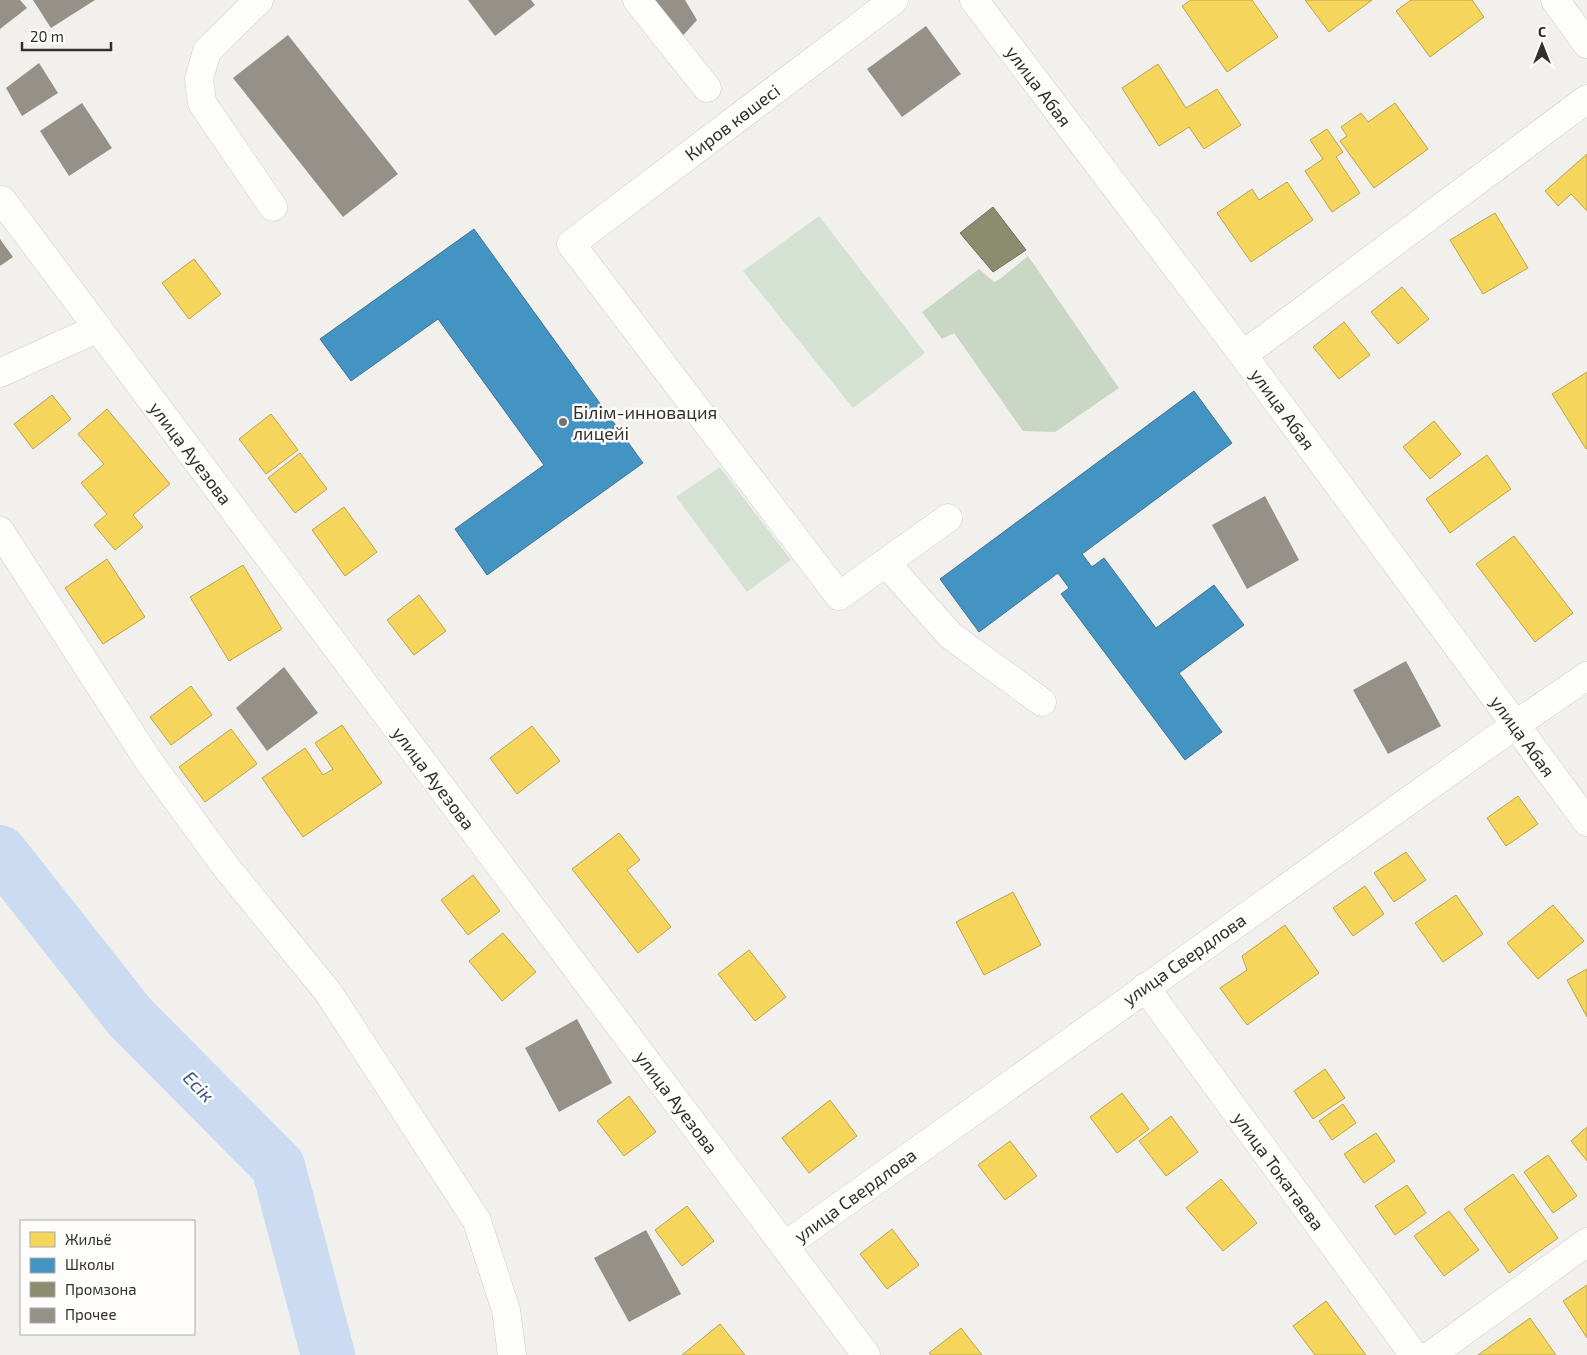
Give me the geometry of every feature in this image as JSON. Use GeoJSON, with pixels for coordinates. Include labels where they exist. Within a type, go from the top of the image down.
{"type":"FeatureCollection","features":[{"type":"Feature","properties":{"kind":"street"},"geometry":{"type":"LineString","coordinates":[[260,0],[207,51],[199,79],[202,103],[273,207]]}},
{"type":"Feature","properties":{"kind":"street"},"geometry":{"type":"LineString","coordinates":[[637,0],[706,88]]}},
{"type":"Feature","properties":{"kind":"street","name":"Киров көшесі"},"geometry":{"type":"LineString","coordinates":[[886,563],[839,596],[571,244],[894,0]]}},
{"type":"Feature","properties":{"kind":"street","name":"улица Абая"},"geometry":{"type":"LineString","coordinates":[[974,0],[1242,355],[1587,822]]}},
{"type":"Feature","properties":{"kind":"street"},"geometry":{"type":"LineString","coordinates":[[1555,0],[1587,44]]}},
{"type":"Feature","properties":{"kind":"street"},"geometry":{"type":"LineString","coordinates":[[1242,355],[1587,99]]}},
{"type":"Feature","properties":{"kind":"street","name":"улица Ауезова"},"geometry":{"type":"LineString","coordinates":[[2,200],[866,1355]]}},
{"type":"Feature","properties":{"kind":"street"},"geometry":{"type":"LineString","coordinates":[[0,374],[98,328]]}},
{"type":"Feature","properties":{"kind":"street"},"geometry":{"type":"LineString","coordinates":[[948,518],[886,563],[950,636],[1042,702]]}},
{"type":"Feature","properties":{"kind":"street"},"geometry":{"type":"LineString","coordinates":[[0,531],[150,763],[226,867],[328,992],[477,1221],[506,1310],[512,1355]]}},
{"type":"Feature","properties":{"kind":"street","name":"улица Свердлова"},"geometry":{"type":"LineString","coordinates":[[784,1246],[1145,987],[1587,676]]}},
{"type":"Feature","properties":{"kind":"street","name":"улица Токатаева"},"geometry":{"type":"LineString","coordinates":[[1145,987],[1414,1355]]}},
{"type":"Feature","properties":{"kind":"street"},"geometry":{"type":"LineString","coordinates":[[1431,1355],[1587,1242]]}},
{"type":"Feature","properties":{"kind":"green space"},"geometry":{"type":"Polygon","coordinates":[[[819,216],[925,353],[853,408],[743,271],[819,216]]]}},
{"type":"Feature","properties":{"kind":"green space"},"geometry":{"type":"Polygon","coordinates":[[[1028,256],[1119,388],[1055,432],[1023,431],[954,333],[942,339],[922,312],[979,269],[994,282],[1028,256]]]}},
{"type":"Feature","properties":{"kind":"green space"},"geometry":{"type":"Polygon","coordinates":[[[720,467],[791,560],[747,592],[676,497],[720,467]]]}},
{"type":"Feature","properties":{"kind":"building: Жильё"},"geometry":{"type":"Polygon","coordinates":[[[1191,0],[1252,0],[1278,37],[1227,72],[1182,6],[1191,0]]]}},
{"type":"Feature","properties":{"kind":"building: Жильё"},"geometry":{"type":"Polygon","coordinates":[[[1305,0],[1372,0],[1329,32],[1305,0]]]}},
{"type":"Feature","properties":{"kind":"building: Жильё"},"geometry":{"type":"Polygon","coordinates":[[[1411,0],[1472,0],[1484,17],[1430,57],[1396,11],[1411,0]]]}},
{"type":"Feature","properties":{"kind":"building: Жильё"},"geometry":{"type":"Polygon","coordinates":[[[1158,64],[1186,108],[1217,89],[1241,125],[1204,149],[1189,127],[1159,146],[1122,88],[1158,64]]]}},
{"type":"Feature","properties":{"kind":"building: Жильё"},"geometry":{"type":"Polygon","coordinates":[[[1395,103],[1428,149],[1374,188],[1340,141],[1347,136],[1341,127],[1361,113],[1368,122],[1395,103]]]}},
{"type":"Feature","properties":{"kind":"building: Жильё"},"geometry":{"type":"Polygon","coordinates":[[[1327,129],[1343,152],[1336,157],[1360,193],[1332,212],[1305,171],[1323,159],[1310,140],[1327,129]]]}},
{"type":"Feature","properties":{"kind":"building: Жильё"},"geometry":{"type":"Polygon","coordinates":[[[1587,154],[1587,211],[1571,194],[1558,206],[1545,191],[1587,154]]]}},
{"type":"Feature","properties":{"kind":"building: Жильё"},"geometry":{"type":"Polygon","coordinates":[[[1287,182],[1313,220],[1251,262],[1217,213],[1252,189],[1259,200],[1287,182]]]}},
{"type":"Feature","properties":{"kind":"building: Жильё"},"geometry":{"type":"Polygon","coordinates":[[[1495,213],[1528,268],[1483,294],[1450,240],[1495,213]]]}},
{"type":"Feature","properties":{"kind":"building: Жильё"},"geometry":{"type":"Polygon","coordinates":[[[194,259],[221,294],[189,319],[162,283],[194,259]]]}},
{"type":"Feature","properties":{"kind":"building: Жильё"},"geometry":{"type":"Polygon","coordinates":[[[1402,287],[1429,319],[1398,344],[1371,312],[1402,287]]]}},
{"type":"Feature","properties":{"kind":"building: Жильё"},"geometry":{"type":"Polygon","coordinates":[[[1344,322],[1370,355],[1339,379],[1313,347],[1344,322]]]}},
{"type":"Feature","properties":{"kind":"building: Жильё"},"geometry":{"type":"Polygon","coordinates":[[[1587,372],[1587,448],[1586,449],[1552,394],[1587,372]]]}},
{"type":"Feature","properties":{"kind":"building: Жильё"},"geometry":{"type":"Polygon","coordinates":[[[52,395],[71,419],[33,449],[14,424],[52,395]]]}},
{"type":"Feature","properties":{"kind":"building: Жильё"},"geometry":{"type":"Polygon","coordinates":[[[107,409],[170,484],[133,515],[143,527],[115,550],[94,525],[107,514],[81,483],[104,464],[78,434],[107,409]]]}},
{"type":"Feature","properties":{"kind":"building: Жильё"},"geometry":{"type":"Polygon","coordinates":[[[271,414],[298,450],[266,474],[239,439],[271,414]]]}},
{"type":"Feature","properties":{"kind":"building: Жильё"},"geometry":{"type":"Polygon","coordinates":[[[1434,421],[1461,454],[1430,479],[1403,447],[1434,421]]]}},
{"type":"Feature","properties":{"kind":"building: Жильё"},"geometry":{"type":"Polygon","coordinates":[[[300,453],[327,489],[295,513],[268,478],[300,453]]]}},
{"type":"Feature","properties":{"kind":"building: Жильё"},"geometry":{"type":"Polygon","coordinates":[[[1487,455],[1511,489],[1450,533],[1426,499],[1487,455]]]}},
{"type":"Feature","properties":{"kind":"building: Жильё"},"geometry":{"type":"Polygon","coordinates":[[[344,507],[377,552],[345,576],[312,530],[344,507]]]}},
{"type":"Feature","properties":{"kind":"building: Жильё"},"geometry":{"type":"Polygon","coordinates":[[[1514,536],[1573,613],[1535,642],[1476,564],[1514,536]]]}},
{"type":"Feature","properties":{"kind":"building: Жильё"},"geometry":{"type":"Polygon","coordinates":[[[107,559],[145,617],[103,644],[65,588],[107,559]]]}},
{"type":"Feature","properties":{"kind":"building: Жильё"},"geometry":{"type":"Polygon","coordinates":[[[243,565],[282,629],[229,661],[190,597],[243,565]]]}},
{"type":"Feature","properties":{"kind":"building: Жильё"},"geometry":{"type":"Polygon","coordinates":[[[419,595],[446,631],[414,655],[387,620],[419,595]]]}},
{"type":"Feature","properties":{"kind":"building: Жильё"},"geometry":{"type":"Polygon","coordinates":[[[191,686],[212,715],[171,745],[150,717],[191,686]]]}},
{"type":"Feature","properties":{"kind":"building: Жильё"},"geometry":{"type":"Polygon","coordinates":[[[342,725],[382,783],[303,837],[262,778],[305,748],[323,775],[333,769],[315,743],[342,725]]]}},
{"type":"Feature","properties":{"kind":"building: Жильё"},"geometry":{"type":"Polygon","coordinates":[[[532,726],[560,761],[517,794],[490,758],[532,726]]]}},
{"type":"Feature","properties":{"kind":"building: Жильё"},"geometry":{"type":"Polygon","coordinates":[[[231,729],[257,764],[205,802],[179,767],[231,729]]]}},
{"type":"Feature","properties":{"kind":"building: Жильё"},"geometry":{"type":"Polygon","coordinates":[[[1518,796],[1538,824],[1506,846],[1487,818],[1518,796]]]}},
{"type":"Feature","properties":{"kind":"building: Жильё"},"geometry":{"type":"Polygon","coordinates":[[[619,833],[640,860],[627,870],[671,927],[638,953],[572,869],[619,833]]]}},
{"type":"Feature","properties":{"kind":"building: Жильё"},"geometry":{"type":"Polygon","coordinates":[[[1406,852],[1426,880],[1394,902],[1374,873],[1406,852]]]}},
{"type":"Feature","properties":{"kind":"building: Жильё"},"geometry":{"type":"Polygon","coordinates":[[[473,875],[500,911],[468,935],[441,900],[473,875]]]}},
{"type":"Feature","properties":{"kind":"building: Жильё"},"geometry":{"type":"Polygon","coordinates":[[[1365,886],[1384,914],[1353,936],[1333,908],[1365,886]]]}},
{"type":"Feature","properties":{"kind":"building: Жильё"},"geometry":{"type":"Polygon","coordinates":[[[1013,892],[1041,945],[984,975],[956,922],[1013,892]]]}},
{"type":"Feature","properties":{"kind":"building: Жильё"},"geometry":{"type":"Polygon","coordinates":[[[1456,895],[1483,934],[1443,962],[1415,923],[1456,895]]]}},
{"type":"Feature","properties":{"kind":"building: Жильё"},"geometry":{"type":"Polygon","coordinates":[[[1553,905],[1584,941],[1538,979],[1507,943],[1553,905]]]}},
{"type":"Feature","properties":{"kind":"building: Жильё"},"geometry":{"type":"Polygon","coordinates":[[[1285,925],[1319,973],[1247,1025],[1220,988],[1247,970],[1242,956],[1285,925]]]}},
{"type":"Feature","properties":{"kind":"building: Жильё"},"geometry":{"type":"Polygon","coordinates":[[[503,933],[536,972],[502,1001],[469,961],[503,933]]]}},
{"type":"Feature","properties":{"kind":"building: Жильё"},"geometry":{"type":"Polygon","coordinates":[[[749,950],[786,997],[755,1021],[718,974],[749,950]]]}},
{"type":"Feature","properties":{"kind":"building: Жильё"},"geometry":{"type":"Polygon","coordinates":[[[1587,969],[1587,1017],[1567,980],[1587,969]]]}},
{"type":"Feature","properties":{"kind":"building: Жильё"},"geometry":{"type":"Polygon","coordinates":[[[1325,1069],[1345,1098],[1313,1119],[1294,1091],[1325,1069]]]}},
{"type":"Feature","properties":{"kind":"building: Жильё"},"geometry":{"type":"Polygon","coordinates":[[[1122,1093],[1149,1129],[1117,1153],[1090,1117],[1122,1093]]]}},
{"type":"Feature","properties":{"kind":"building: Жильё"},"geometry":{"type":"Polygon","coordinates":[[[629,1096],[656,1132],[624,1156],[597,1121],[629,1096]]]}},
{"type":"Feature","properties":{"kind":"building: Жильё"},"geometry":{"type":"Polygon","coordinates":[[[830,1100],[857,1136],[809,1173],[782,1138],[830,1100]]]}},
{"type":"Feature","properties":{"kind":"building: Жильё"},"geometry":{"type":"Polygon","coordinates":[[[1343,1104],[1356,1123],[1332,1140],[1319,1121],[1343,1104]]]}},
{"type":"Feature","properties":{"kind":"building: Жильё"},"geometry":{"type":"Polygon","coordinates":[[[1171,1116],[1198,1152],[1166,1176],[1139,1141],[1171,1116]]]}},
{"type":"Feature","properties":{"kind":"building: Жильё"},"geometry":{"type":"Polygon","coordinates":[[[1587,1127],[1587,1161],[1571,1141],[1587,1127]]]}},
{"type":"Feature","properties":{"kind":"building: Жильё"},"geometry":{"type":"Polygon","coordinates":[[[1376,1133],[1395,1161],[1364,1183],[1344,1154],[1376,1133]]]}},
{"type":"Feature","properties":{"kind":"building: Жильё"},"geometry":{"type":"Polygon","coordinates":[[[1010,1141],[1037,1176],[1005,1200],[978,1165],[1010,1141]]]}},
{"type":"Feature","properties":{"kind":"building: Жильё"},"geometry":{"type":"Polygon","coordinates":[[[1548,1155],[1577,1196],[1553,1213],[1524,1172],[1548,1155]]]}},
{"type":"Feature","properties":{"kind":"building: Жильё"},"geometry":{"type":"Polygon","coordinates":[[[1513,1174],[1558,1238],[1509,1273],[1464,1209],[1513,1174]]]}},
{"type":"Feature","properties":{"kind":"building: Жильё"},"geometry":{"type":"Polygon","coordinates":[[[1221,1179],[1257,1223],[1223,1251],[1186,1208],[1221,1179]]]}},
{"type":"Feature","properties":{"kind":"building: Жильё"},"geometry":{"type":"Polygon","coordinates":[[[1407,1185],[1426,1213],[1395,1235],[1375,1206],[1407,1185]]]}},
{"type":"Feature","properties":{"kind":"building: Жильё"},"geometry":{"type":"Polygon","coordinates":[[[687,1206],[714,1241],[682,1266],[655,1230],[687,1206]]]}},
{"type":"Feature","properties":{"kind":"building: Жильё"},"geometry":{"type":"Polygon","coordinates":[[[1449,1211],[1479,1250],[1444,1276],[1414,1236],[1449,1211]]]}},
{"type":"Feature","properties":{"kind":"building: Жильё"},"geometry":{"type":"Polygon","coordinates":[[[892,1229],[919,1265],[887,1289],[860,1254],[892,1229]]]}},
{"type":"Feature","properties":{"kind":"building: Жильё"},"geometry":{"type":"Polygon","coordinates":[[[1587,1285],[1587,1338],[1563,1301],[1587,1285]]]}},
{"type":"Feature","properties":{"kind":"building: Жильё"},"geometry":{"type":"Polygon","coordinates":[[[1326,1301],[1366,1355],[1315,1355],[1293,1326],[1326,1301]]]}},
{"type":"Feature","properties":{"kind":"building: Жильё"},"geometry":{"type":"Polygon","coordinates":[[[1530,1318],[1556,1355],[1478,1355],[1530,1318]]]}},
{"type":"Feature","properties":{"kind":"building: Жильё"},"geometry":{"type":"Polygon","coordinates":[[[720,1324],[745,1355],[682,1355],[720,1324]]]}},
{"type":"Feature","properties":{"kind":"building: Жильё"},"geometry":{"type":"Polygon","coordinates":[[[961,1328],[982,1355],[931,1355],[929,1353],[961,1328]]]}},
{"type":"Feature","properties":{"kind":"building: Школы","name":"Білім-инновация лицейі"},"geometry":{"type":"Polygon","coordinates":[[[474,229],[643,463],[487,575],[455,529],[544,465],[438,319],[351,381],[320,339],[474,229]]]}},
{"type":"Feature","properties":{"kind":"building: Школы"},"geometry":{"type":"Polygon","coordinates":[[[1194,391],[1232,443],[1082,554],[1092,567],[1104,558],[1156,628],[1214,585],[1244,625],[1179,673],[1222,732],[1185,760],[1061,594],[1069,588],[1058,573],[979,632],[940,579],[1194,391]]]}},
{"type":"Feature","properties":{"kind":"building: Промзона"},"geometry":{"type":"Polygon","coordinates":[[[993,207],[1026,250],[993,272],[960,233],[993,207]]]}},
{"type":"Feature","properties":{"kind":"building: Прочее"},"geometry":{"type":"Polygon","coordinates":[[[0,0],[20,0],[27,8],[0,29],[0,0]]]}},
{"type":"Feature","properties":{"kind":"building: Прочее"},"geometry":{"type":"Polygon","coordinates":[[[33,0],[95,0],[51,28],[33,0]]]}},
{"type":"Feature","properties":{"kind":"building: Прочее"},"geometry":{"type":"Polygon","coordinates":[[[468,0],[531,0],[535,5],[495,36],[468,0]]]}},
{"type":"Feature","properties":{"kind":"building: Прочее"},"geometry":{"type":"Polygon","coordinates":[[[655,0],[685,0],[697,20],[679,40],[655,0]]]}},
{"type":"Feature","properties":{"kind":"building: Прочее"},"geometry":{"type":"Polygon","coordinates":[[[926,26],[961,74],[902,117],[867,69],[926,26]]]}},
{"type":"Feature","properties":{"kind":"building: Прочее"},"geometry":{"type":"Polygon","coordinates":[[[288,35],[398,174],[343,217],[233,78],[288,35]]]}},
{"type":"Feature","properties":{"kind":"building: Прочее"},"geometry":{"type":"Polygon","coordinates":[[[39,63],[58,93],[22,116],[6,88],[39,63]]]}},
{"type":"Feature","properties":{"kind":"building: Прочее"},"geometry":{"type":"Polygon","coordinates":[[[82,103],[112,148],[69,176],[40,131],[82,103]]]}},
{"type":"Feature","properties":{"kind":"building: Прочее"},"geometry":{"type":"Polygon","coordinates":[[[0,239],[13,257],[0,266],[0,239]]]}},
{"type":"Feature","properties":{"kind":"building: Прочее"},"geometry":{"type":"Polygon","coordinates":[[[1265,496],[1299,560],[1247,589],[1212,525],[1265,496]]]}},
{"type":"Feature","properties":{"kind":"building: Прочее"},"geometry":{"type":"Polygon","coordinates":[[[1406,661],[1441,726],[1388,754],[1353,690],[1406,661]]]}},
{"type":"Feature","properties":{"kind":"building: Прочее"},"geometry":{"type":"Polygon","coordinates":[[[284,667],[318,713],[267,751],[236,708],[284,667]]]}},
{"type":"Feature","properties":{"kind":"building: Прочее"},"geometry":{"type":"Polygon","coordinates":[[[577,1019],[612,1083],[559,1112],[525,1048],[577,1019]]]}},
{"type":"Feature","properties":{"kind":"building: Прочее"},"geometry":{"type":"Polygon","coordinates":[[[646,1230],[681,1294],[629,1322],[594,1258],[646,1230]]]}},
{"type":"Feature","properties":{"kind":"waterway","name":"Есік"},"geometry":{"type":"LineString","coordinates":[[0,852],[130,1017],[278,1166],[328,1355]]}},
{"type":"Feature","properties":{"kind":"place","name":"Білім-инновация лицейі"},"geometry":{"type":"Point","coordinates":[563,422]}}]}
